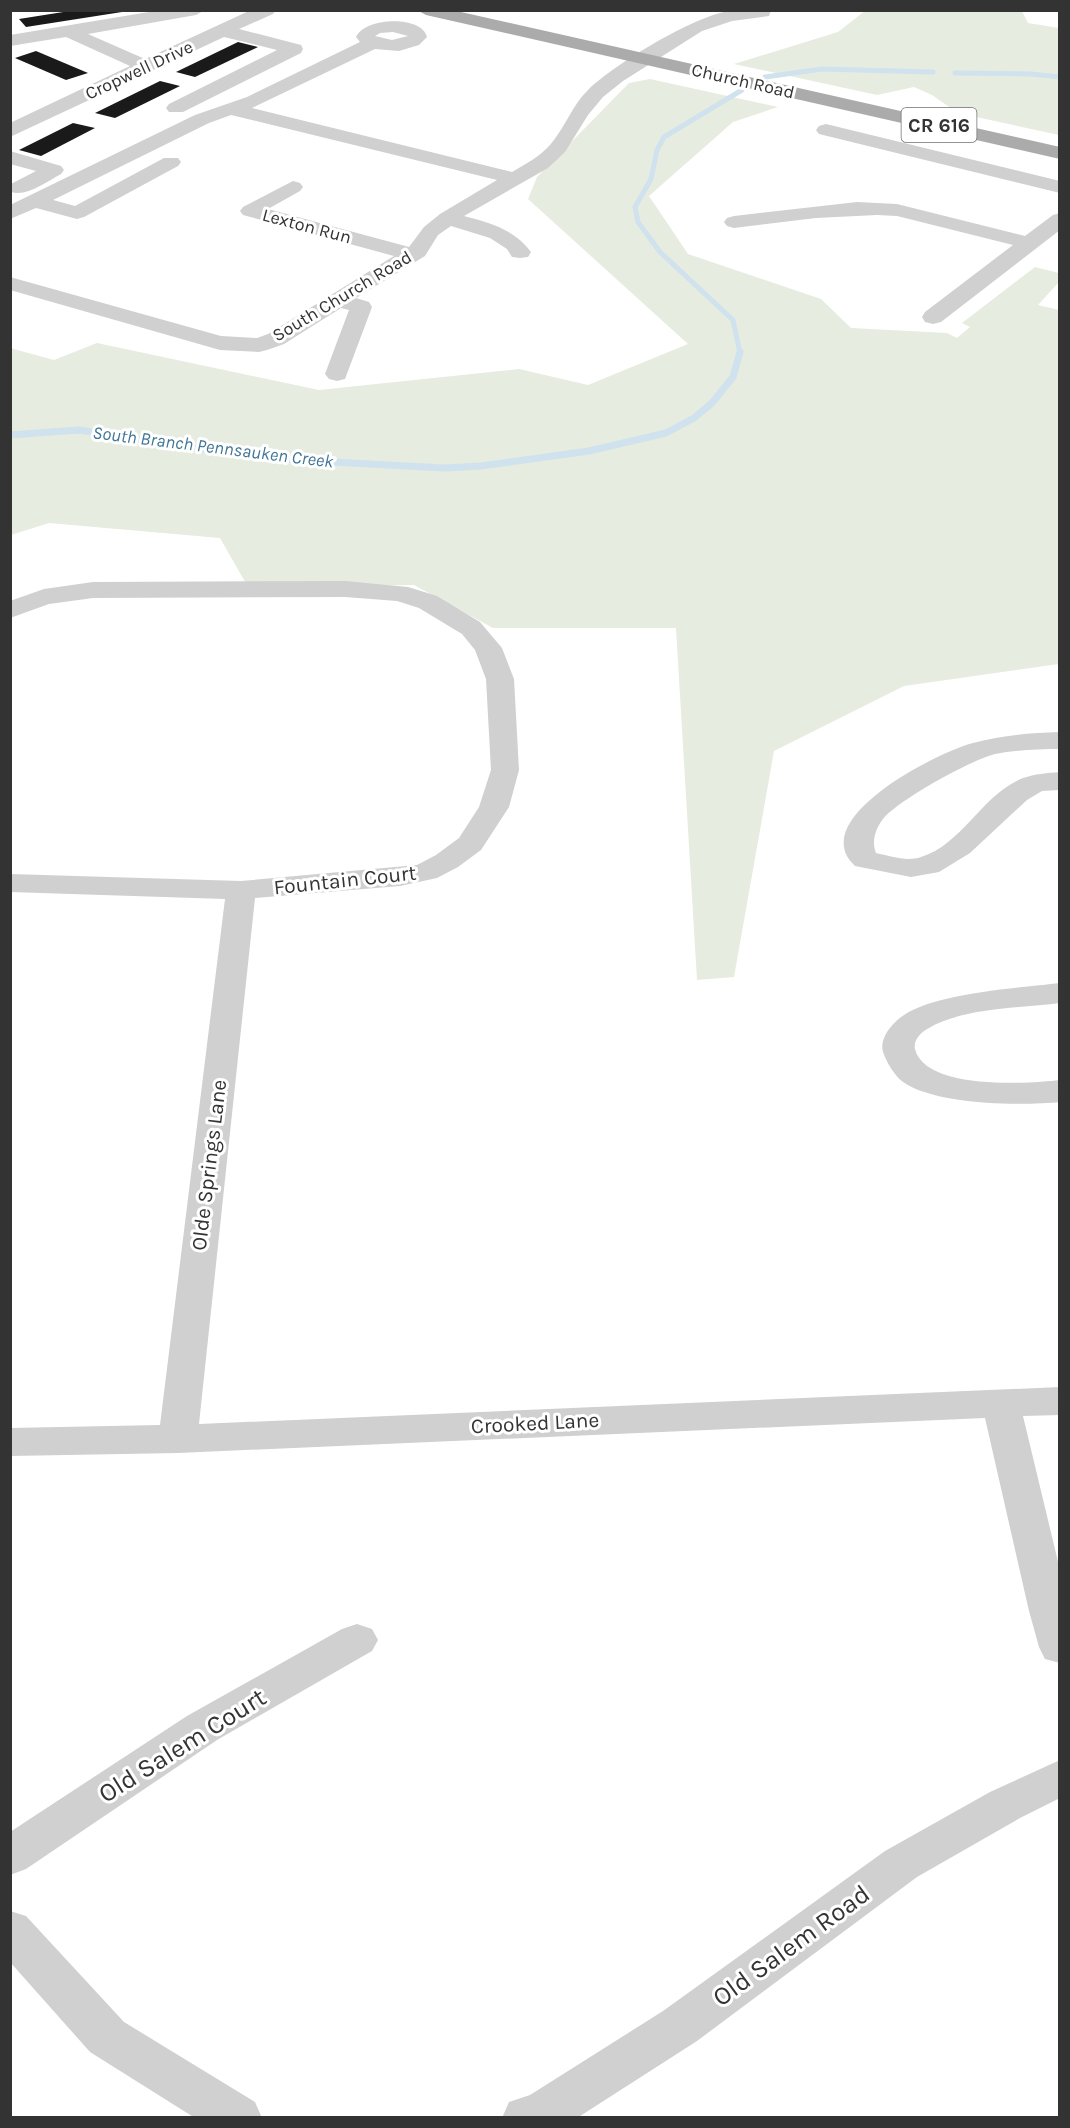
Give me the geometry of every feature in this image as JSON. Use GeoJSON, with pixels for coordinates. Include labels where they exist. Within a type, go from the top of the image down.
{"type":"FeatureCollection","features":[{"type":"Feature","properties":{"kind":"main road","name":"Church Road"},"geometry":{"type":"LineString","coordinates":[[426,10],[1059,153]]}},
{"type":"Feature","properties":{"kind":"street"},"geometry":{"type":"LineString","coordinates":[[10,41],[196,10]]}},
{"type":"Feature","properties":{"kind":"street","name":"Cropwell Drive"},"geometry":{"type":"LineString","coordinates":[[10,131],[267,10]]}},
{"type":"Feature","properties":{"kind":"street","name":"South Church Road"},"geometry":{"type":"LineString","coordinates":[[10,283],[220,343],[242,346],[259,345],[276,339],[412,254],[431,231],[447,218],[513,178],[541,164],[558,147],[580,112],[596,93],[616,77],[683,34],[704,24],[730,16],[763,12]]}},
{"type":"Feature","properties":{"kind":"street"},"geometry":{"type":"LineString","coordinates":[[67,31],[145,66]]}},
{"type":"Feature","properties":{"kind":"street"},"geometry":{"type":"LineString","coordinates":[[158,117],[294,49],[224,31]]}},
{"type":"Feature","properties":{"kind":"street"},"geometry":{"type":"LineString","coordinates":[[10,213],[202,119],[254,101],[372,43]]}},
{"type":"Feature","properties":{"kind":"street"},"geometry":{"type":"LineString","coordinates":[[231,109],[513,178]]}},
{"type":"Feature","properties":{"kind":"street"},"geometry":{"type":"LineString","coordinates":[[826,130],[1059,187]]}},
{"type":"Feature","properties":{"kind":"street"},"geometry":{"type":"LineString","coordinates":[[10,157],[54,170]]}},
{"type":"Feature","properties":{"kind":"street"},"geometry":{"type":"LineString","coordinates":[[10,191],[75,159]]}},
{"type":"Feature","properties":{"kind":"street"},"geometry":{"type":"LineString","coordinates":[[34,201],[77,213],[171,162]]}},
{"type":"Feature","properties":{"kind":"street","name":"Lexton Run"},"geometry":{"type":"LineString","coordinates":[[293,187],[250,211],[412,254]]}},
{"type":"Feature","properties":{"kind":"street"},"geometry":{"type":"LineString","coordinates":[[734,222],[855,208],[877,208],[897,210],[1029,243]]}},
{"type":"Feature","properties":{"kind":"street"},"geometry":{"type":"LineString","coordinates":[[447,218],[501,235],[516,243],[520,252]]}},
{"type":"Feature","properties":{"kind":"street"},"geometry":{"type":"LineString","coordinates":[[933,316],[1059,219]]}},
{"type":"Feature","properties":{"kind":"street"},"geometry":{"type":"LineString","coordinates":[[337,374],[361,307],[338,300]]}},
{"type":"Feature","properties":{"kind":"street","name":"Fountain Court"},"geometry":{"type":"LineString","coordinates":[[10,610],[44,597],[65,592],[93,590],[345,589],[399,592],[428,602],[471,628],[488,648],[500,679],[505,770],[494,807],[470,844],[447,861],[426,872],[400,877],[241,890],[10,883]]}},
{"type":"Feature","properties":{"kind":"street"},"geometry":{"type":"LineString","coordinates":[[1059,740],[998,745],[973,752],[934,771],[877,808],[863,826],[857,844],[860,855],[866,860],[913,868],[929,864],[947,856],[1012,798],[1033,785],[1059,781]]}},
{"type":"Feature","properties":{"kind":"street","name":"Olde Springs Lane"},"geometry":{"type":"LineString","coordinates":[[178,1439],[241,890]]}},
{"type":"Feature","properties":{"kind":"street"},"geometry":{"type":"LineString","coordinates":[[1059,993],[1000,999],[925,1015],[906,1028],[898,1046],[902,1060],[916,1075],[939,1084],[988,1092],[1059,1091]]}},
{"type":"Feature","properties":{"kind":"street","name":"Crooked Lane"},"geometry":{"type":"LineString","coordinates":[[10,1442],[178,1439],[1059,1401]]}},
{"type":"Feature","properties":{"kind":"street"},"geometry":{"type":"LineString","coordinates":[[1001,1404],[1059,1647]]}},
{"type":"Feature","properties":{"kind":"street","name":"Old Salem Court"},"geometry":{"type":"LineString","coordinates":[[10,1856],[202,1728],[357,1640]]}},
{"type":"Feature","properties":{"kind":"street","name":"Old Salem Road"},"geometry":{"type":"LineString","coordinates":[[526,2118],[544,2112],[680,2026],[901,1864],[1005,1805],[1059,1778]]}},
{"type":"Feature","properties":{"kind":"street"},"geometry":{"type":"LineString","coordinates":[[10,1930],[107,2037],[238,2118]]}},
{"type":"Feature","properties":{"kind":"shaded area"},"geometry":{"type":"Polygon","coordinates":[[[866,10],[1022,11],[1028,23],[1059,28],[1059,135],[958,113],[932,95],[914,87],[877,95],[734,64],[838,32],[866,10]]]}},
{"type":"Feature","properties":{"kind":"shaded area"},"geometry":{"type":"Polygon","coordinates":[[[650,79],[778,107],[733,122],[649,196],[688,254],[821,299],[851,328],[947,333],[957,338],[970,327],[962,323],[1035,267],[1059,273],[1059,282],[1038,305],[1059,310],[1059,664],[904,686],[774,751],[734,977],[697,980],[676,628],[493,628],[414,585],[248,587],[220,538],[49,523],[11,535],[10,348],[54,360],[97,343],[319,390],[519,369],[588,385],[688,344],[528,199],[537,177],[629,83],[650,79]]]}},
{"type":"Feature","properties":{"kind":"building"},"geometry":{"type":"Polygon","coordinates":[[[76,10],[122,12],[26,27],[19,19],[76,10]]]}},
{"type":"Feature","properties":{"kind":"building"},"geometry":{"type":"Polygon","coordinates":[[[238,42],[258,47],[195,77],[176,72],[238,42]]]}},
{"type":"Feature","properties":{"kind":"building"},"geometry":{"type":"Polygon","coordinates":[[[36,51],[88,73],[66,80],[15,58],[36,51]]]}},
{"type":"Feature","properties":{"kind":"building"},"geometry":{"type":"Polygon","coordinates":[[[160,81],[180,86],[115,118],[95,113],[160,81]]]}},
{"type":"Feature","properties":{"kind":"building"},"geometry":{"type":"Polygon","coordinates":[[[73,123],[95,128],[41,156],[19,150],[73,123]]]}},
{"type":"Feature","properties":{"kind":"waterway","name":"South Branch Pennsauken Creek"},"geometry":{"type":"LineString","coordinates":[[765,77],[822,69],[933,72]]}},
{"type":"Feature","properties":{"kind":"waterway","name":"South Branch Pennsauken Creek"},"geometry":{"type":"LineString","coordinates":[[955,73],[1031,74],[1060,77]]}},
{"type":"Feature","properties":{"kind":"waterway","name":"South Branch Pennsauken Creek"},"geometry":{"type":"LineString","coordinates":[[740,352],[733,320],[660,252],[638,222],[635,207],[651,179],[657,150],[664,137],[742,90]]}},
{"type":"Feature","properties":{"kind":"waterway","name":"South Branch Pennsauken Creek"},"geometry":{"type":"LineString","coordinates":[[10,435],[79,430],[194,448],[293,460],[445,468],[481,466],[589,451],[666,433],[694,418],[712,403],[733,377],[740,352]]}}]}
